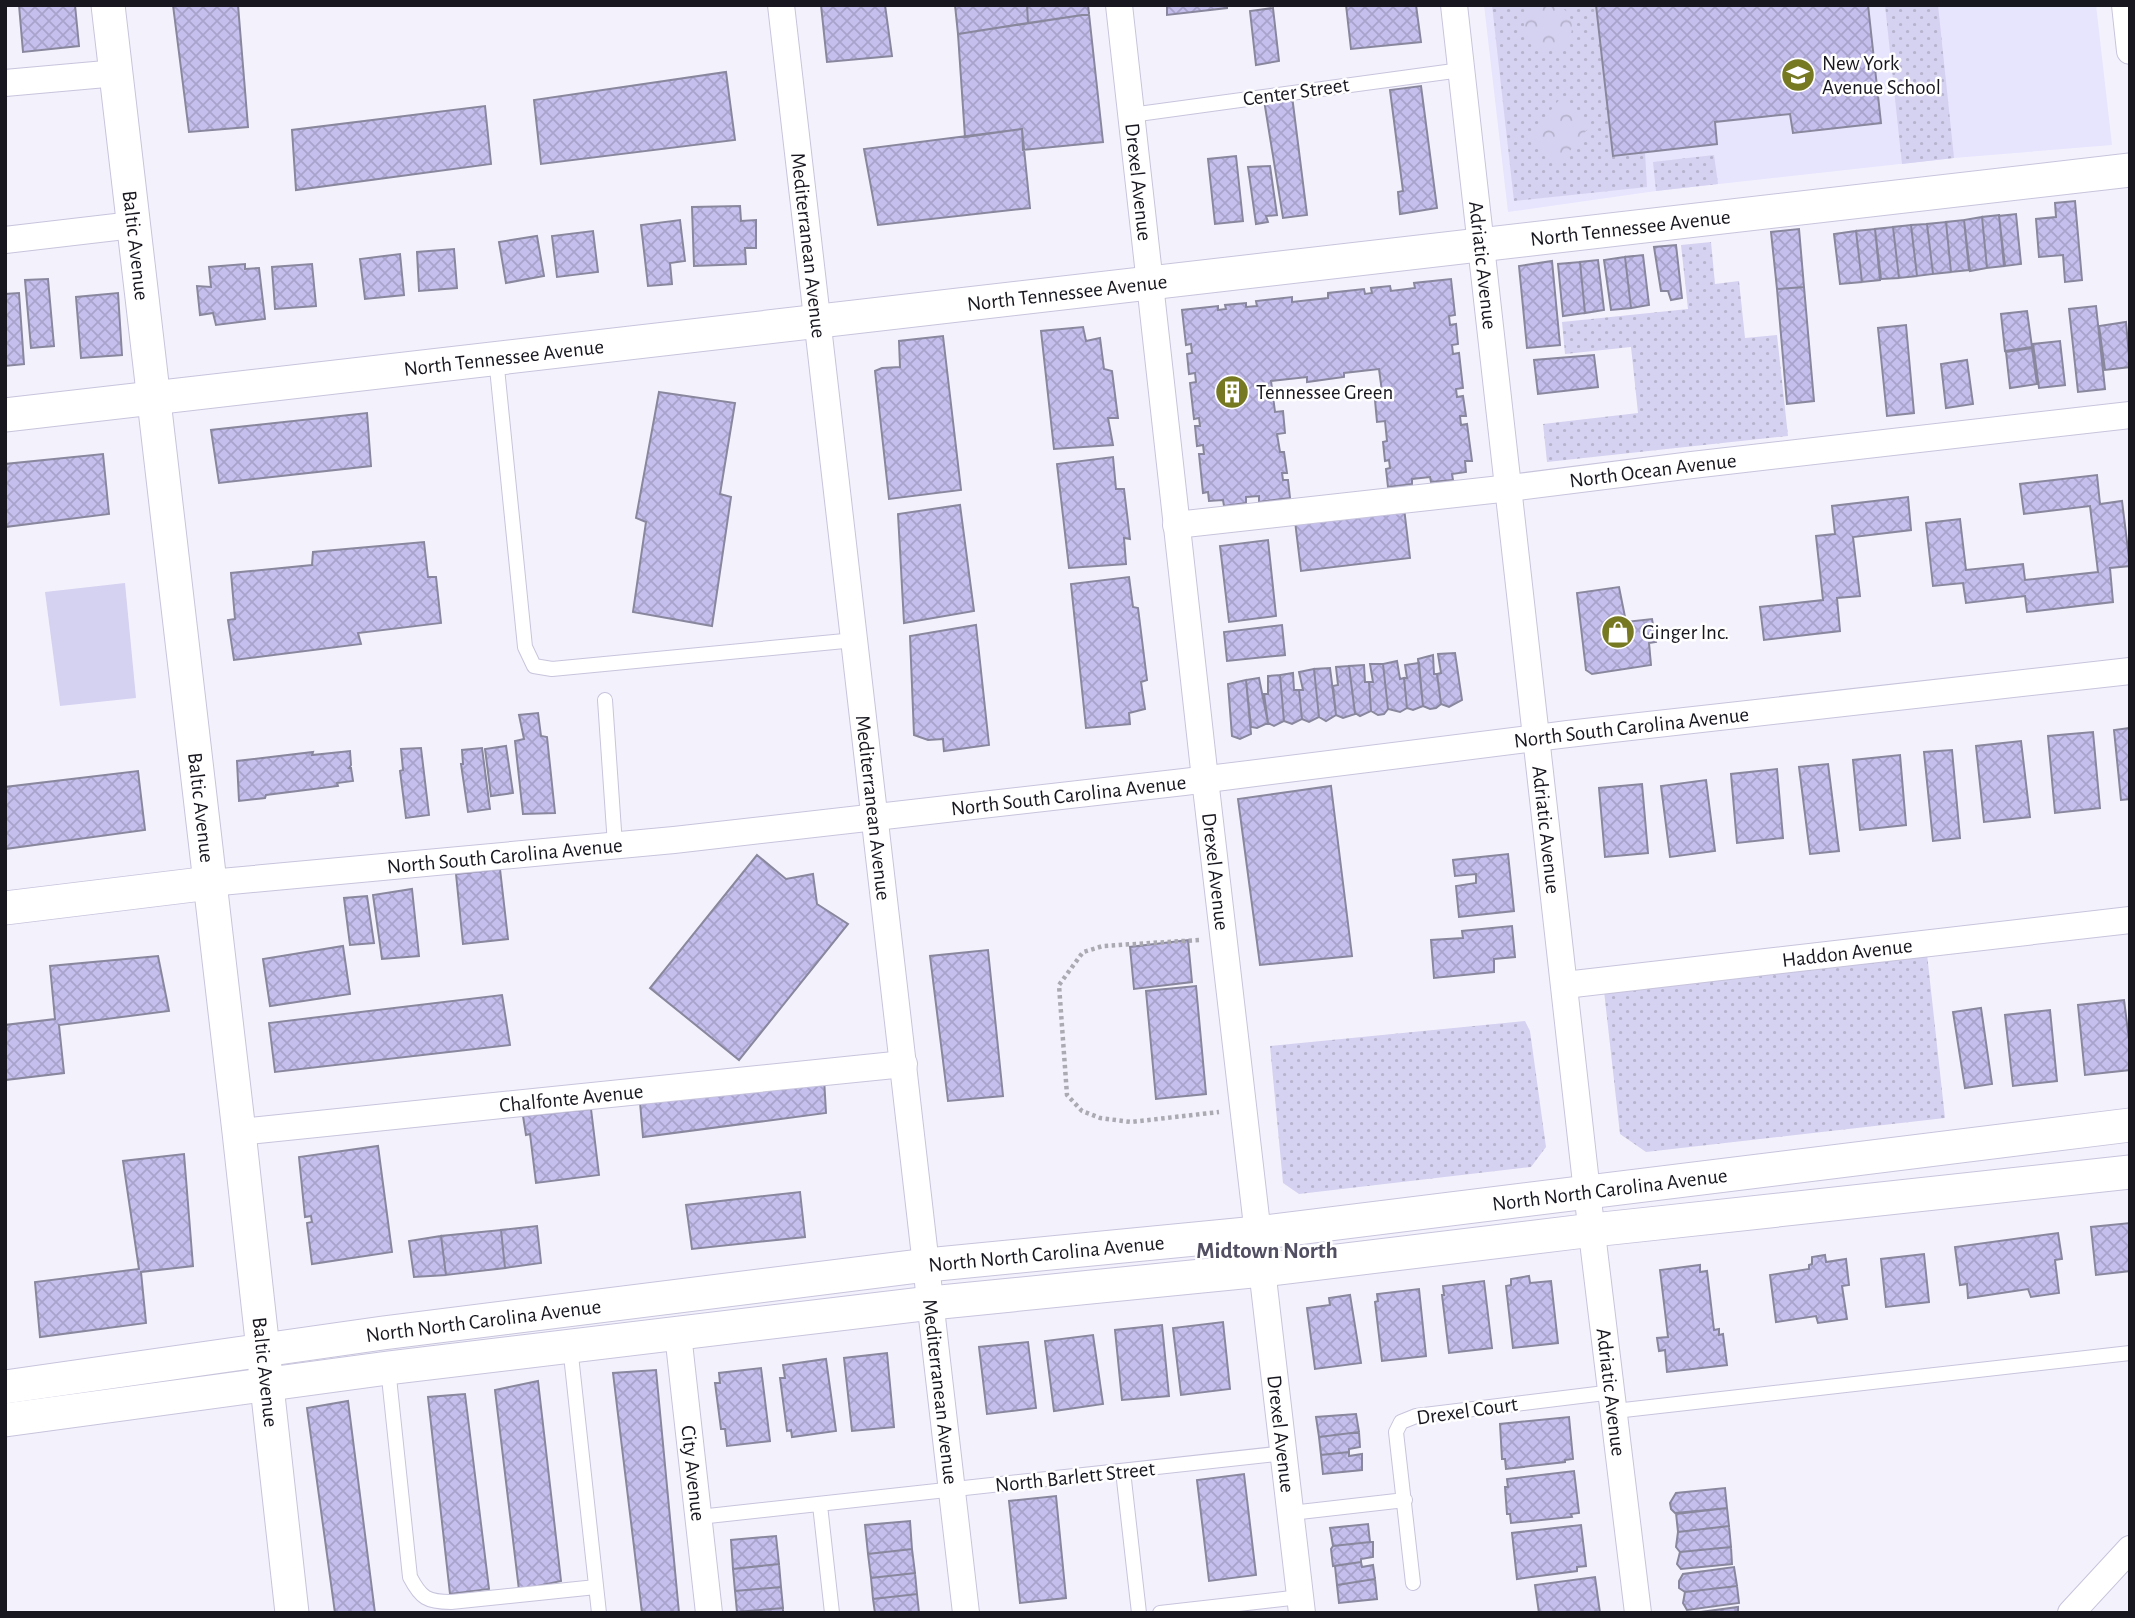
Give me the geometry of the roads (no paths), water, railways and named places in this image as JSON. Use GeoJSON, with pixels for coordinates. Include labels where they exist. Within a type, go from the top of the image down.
{"type":"FeatureCollection","features":[{"type":"Feature","properties":{"kind":"street","name":"Baltic Avenue"},"geometry":{"type":"LineString","coordinates":[[108,5],[268,1384],[292,1613]]}},
{"type":"Feature","properties":{"kind":"street","name":"Mediterranean Avenue"},"geometry":{"type":"LineString","coordinates":[[781,5],[966,1613]]}},
{"type":"Feature","properties":{"kind":"street","name":"Drexel Avenue"},"geometry":{"type":"LineString","coordinates":[[1119,5],[1176,525],[1301,1605]]}},
{"type":"Feature","properties":{"kind":"street","name":"Adriatic Avenue"},"geometry":{"type":"LineString","coordinates":[[1454,5],[1587,1192],[1638,1613]]}},
{"type":"Feature","properties":{"kind":"street"},"geometry":{"type":"LineString","coordinates":[[2124,5],[2130,51]]}},
{"type":"Feature","properties":{"kind":"street"},"geometry":{"type":"LineString","coordinates":[[5,83],[117,73]]}},
{"type":"Feature","properties":{"kind":"street","name":"North Tennessee Avenue"},"geometry":{"type":"LineString","coordinates":[[5,415],[2130,170]]}},
{"type":"Feature","properties":{"kind":"street"},"geometry":{"type":"LineString","coordinates":[[5,240],[133,225]]}},
{"type":"Feature","properties":{"kind":"street","name":"North Ocean Avenue"},"geometry":{"type":"LineString","coordinates":[[1176,525],[2130,415]]}},
{"type":"Feature","properties":{"kind":"street","name":"North South Carolina Avenue"},"geometry":{"type":"LineString","coordinates":[[5,908],[210,883],[615,845],[2130,671]]}},
{"type":"Feature","properties":{"kind":"street","name":"Haddon Avenue"},"geometry":{"type":"LineString","coordinates":[[1565,985],[2130,920]]}},
{"type":"Feature","properties":{"kind":"street","name":"Chalfonte Avenue"},"geometry":{"type":"LineString","coordinates":[[239,1132],[904,1064]]}},
{"type":"Feature","properties":{"kind":"street","name":"North North Carolina Avenue"},"geometry":{"type":"LineString","coordinates":[[5,1387],[397,1332],[927,1265],[1257,1233],[2130,1125]]}},
{"type":"Feature","properties":{"kind":"street","name":"North North Carolina Avenue"},"geometry":{"type":"LineString","coordinates":[[5,1420],[388,1368],[931,1303],[1262,1269],[1592,1230],[2130,1172]]}},
{"type":"Feature","properties":{"kind":"street","name":"City Avenue"},"geometry":{"type":"LineString","coordinates":[[678,1334],[709,1613]]}},
{"type":"Feature","properties":{"kind":"street"},"geometry":{"type":"LineString","coordinates":[[2071,1613],[2130,1549]]}},
{"type":"Feature","properties":{"kind":"lane","name":"Center Street"},"geometry":{"type":"LineString","coordinates":[[1131,115],[1461,70]]}},
{"type":"Feature","properties":{"kind":"lane"},"geometry":{"type":"LineString","coordinates":[[495,357],[525,648],[534,666],[552,669],[855,640]]}},
{"type":"Feature","properties":{"kind":"lane"},"geometry":{"type":"LineString","coordinates":[[605,700],[615,845]]}},
{"type":"Feature","properties":{"kind":"lane"},"geometry":{"type":"LineString","coordinates":[[570,1346],[599,1613]]}},
{"type":"Feature","properties":{"kind":"lane"},"geometry":{"type":"LineString","coordinates":[[1614,1402],[2130,1353]]}},
{"type":"Feature","properties":{"kind":"lane"},"geometry":{"type":"LineString","coordinates":[[388,1368],[410,1577],[419,1593],[433,1602],[451,1602],[596,1587]]}},
{"type":"Feature","properties":{"kind":"lane","name":"Drexel Court"},"geometry":{"type":"LineString","coordinates":[[1413,1583],[1396,1432],[1401,1422],[1416,1416],[1614,1402]]}},
{"type":"Feature","properties":{"kind":"lane","name":"North Barlett Street"},"geometry":{"type":"LineString","coordinates":[[699,1517],[1285,1453]]}},
{"type":"Feature","properties":{"kind":"lane"},"geometry":{"type":"LineString","coordinates":[[1123,1472],[1139,1613]]}},
{"type":"Feature","properties":{"kind":"lane"},"geometry":{"type":"LineString","coordinates":[[1291,1513],[1405,1500]]}},
{"type":"Feature","properties":{"kind":"lane"},"geometry":{"type":"LineString","coordinates":[[820,1505],[832,1613]]}},
{"type":"Feature","properties":{"kind":"lane"},"geometry":{"type":"LineString","coordinates":[[1160,1613],[1301,1605]]}},
{"type":"Feature","properties":{"kind":"place","name":"New York Avenue School"},"geometry":{"type":"Point","coordinates":[1798,75]}},
{"type":"Feature","properties":{"kind":"place","name":"Tennessee Green"},"geometry":{"type":"Point","coordinates":[1232,392]}},
{"type":"Feature","properties":{"kind":"place","name":"Ginger Inc."},"geometry":{"type":"Point","coordinates":[1618,632]}},
{"type":"Feature","properties":{"kind":"district","name":"Midtown North"},"geometry":{"type":"Point","coordinates":[1267,1251]}}]}
